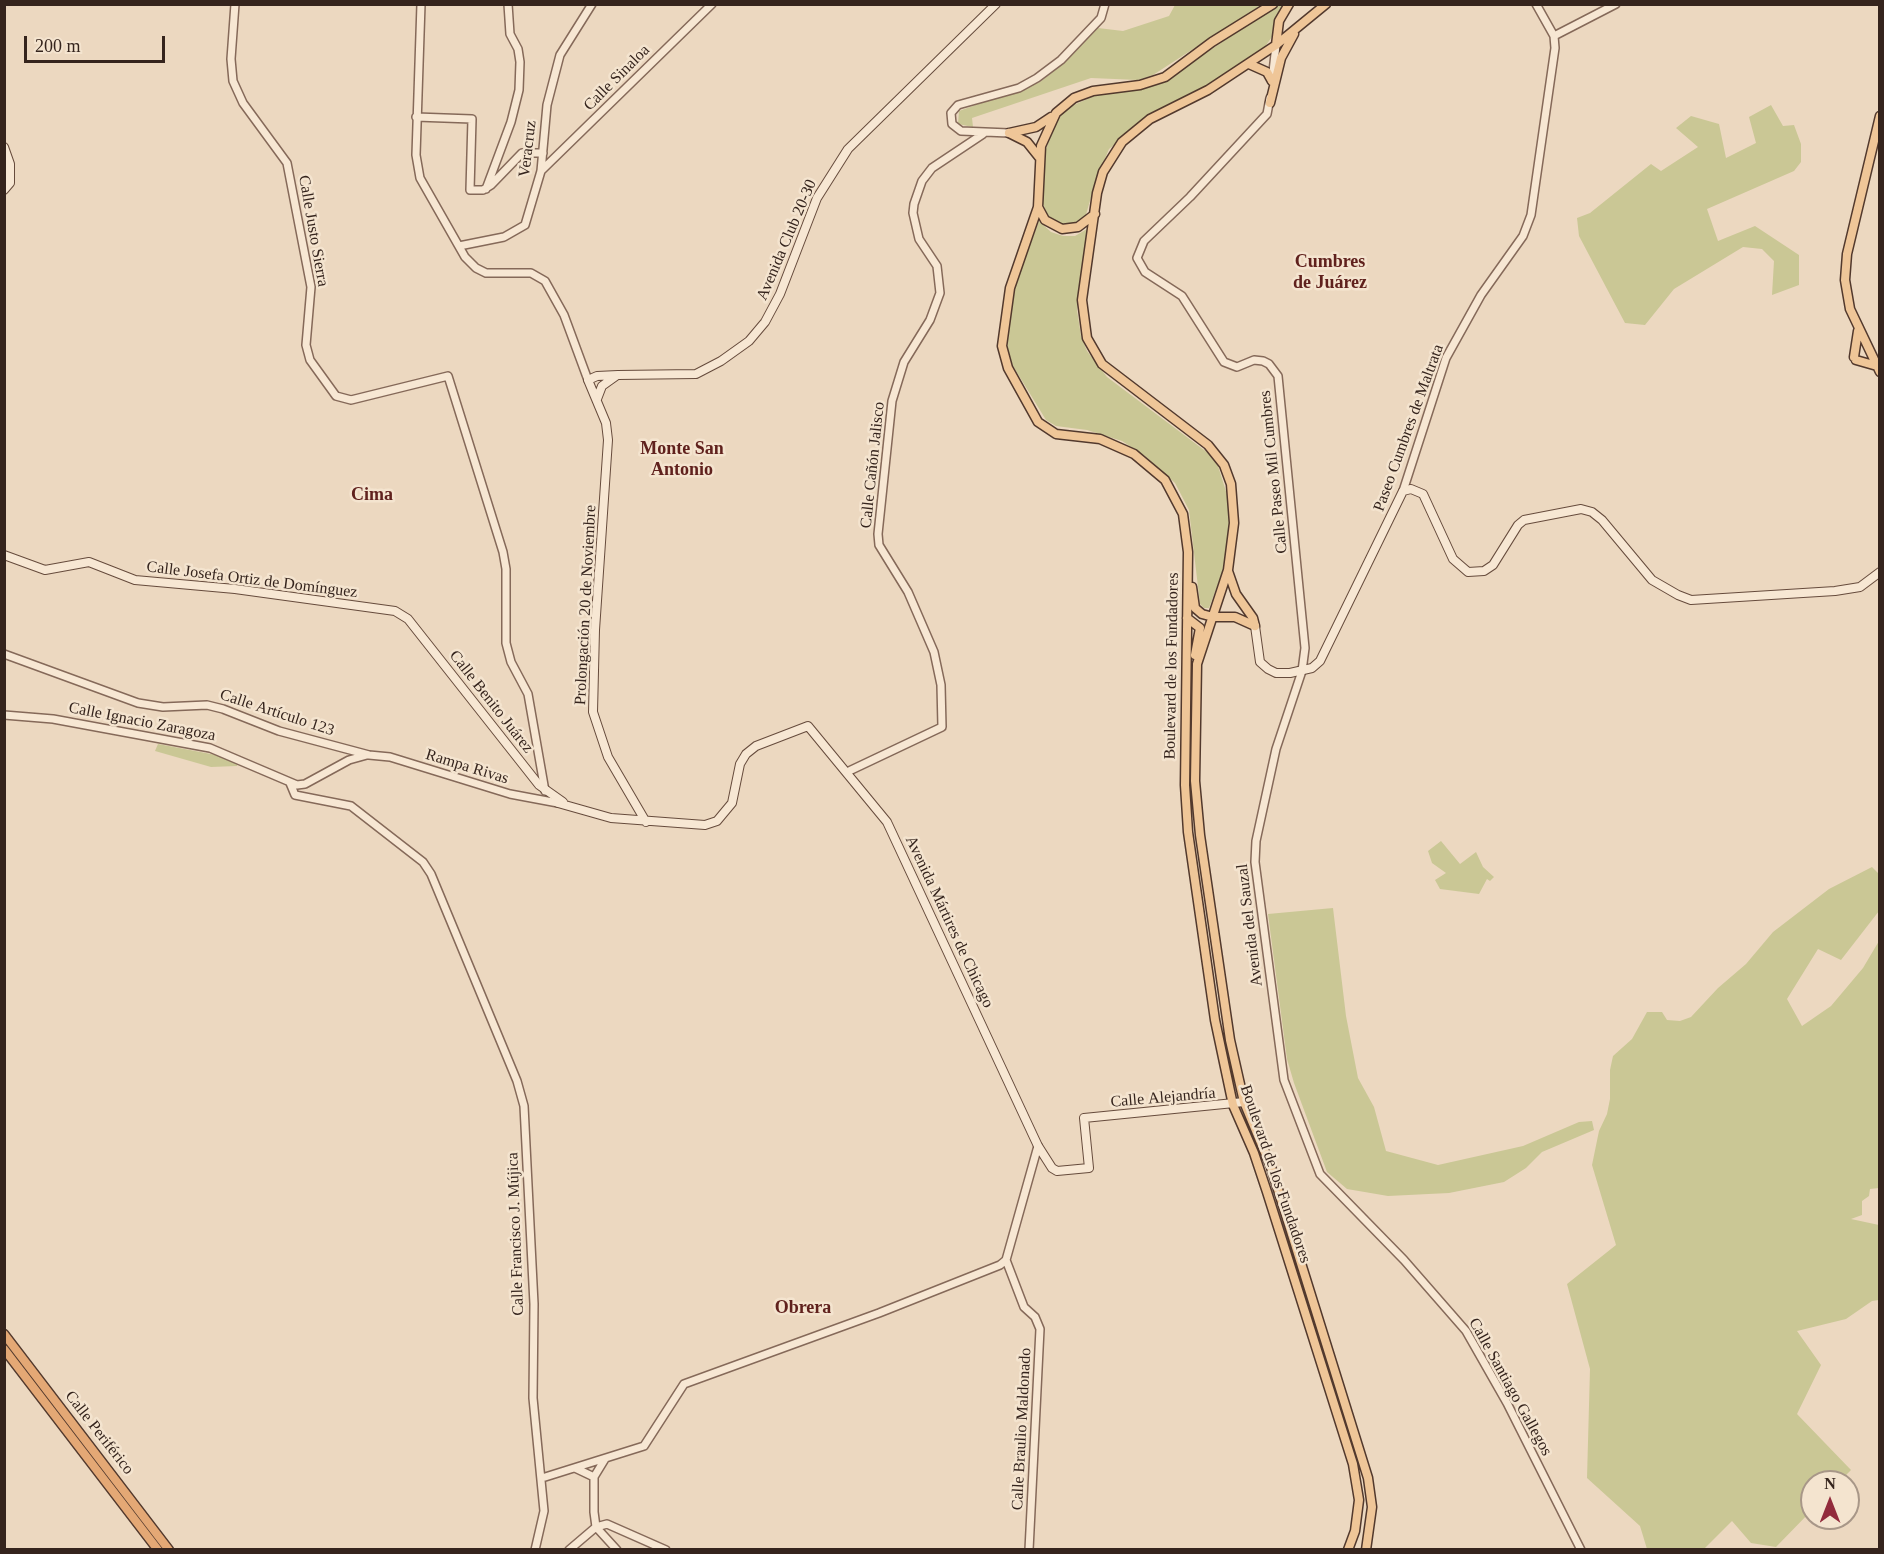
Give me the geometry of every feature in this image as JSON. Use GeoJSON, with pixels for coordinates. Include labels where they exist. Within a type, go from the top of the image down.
{"type":"FeatureCollection","features":[{"type":"Feature","properties":{"kind":"highway","name":"Calle Periférico"},"geometry":{"type":"LineString","coordinates":[[4,1335],[170,1550]]}},
{"type":"Feature","properties":{"kind":"highway","name":"Calle Periférico"},"geometry":{"type":"LineString","coordinates":[[4,1349],[158,1550]]}},
{"type":"Feature","properties":{"kind":"highway"},"geometry":{"type":"LineString","coordinates":[[160,1537],[168,1540],[177,1550]]}},
{"type":"Feature","properties":{"kind":"main road","name":"Avenida Club 20-30"},"geometry":{"type":"LineString","coordinates":[[618,375],[696,374],[749,340],[765,322],[780,294],[817,198],[848,149],[996,4]]}},
{"type":"Feature","properties":{"kind":"main road","name":"Boulevard de los Fundadores"},"geometry":{"type":"LineString","coordinates":[[1273,4],[1212,42],[1165,77],[1140,85],[1093,91],[1074,98],[1056,113],[1046,130],[1039,158],[1038,207],[1007,302],[1002,336],[1005,361],[1032,413],[1046,428],[1056,434],[1100,439],[1121,447],[1145,461],[1165,480],[1183,514],[1188,540],[1185,785],[1188,832],[1215,1020],[1233,1106],[1254,1153],[1353,1464],[1359,1500],[1355,1531],[1348,1550]]}},
{"type":"Feature","properties":{"kind":"main road"},"geometry":{"type":"LineString","coordinates":[[1276,45],[1279,21],[1289,4]]}},
{"type":"Feature","properties":{"kind":"main road","name":"Boulevard de los Fundadores"},"geometry":{"type":"LineString","coordinates":[[1326,4],[1249,64],[1209,90],[1150,119],[1122,142],[1103,172],[1082,300],[1087,338],[1102,364],[1208,445],[1224,465],[1234,504],[1228,570],[1197,664],[1195,781],[1203,852],[1230,1040],[1244,1102],[1271,1167],[1366,1468],[1371,1507],[1366,1550]]}},
{"type":"Feature","properties":{"kind":"main road"},"geometry":{"type":"LineString","coordinates":[[1270,103],[1281,58],[1300,26]]}},
{"type":"Feature","properties":{"kind":"main road"},"geometry":{"type":"LineString","coordinates":[[1249,64],[1267,72],[1272,81]]}},
{"type":"Feature","properties":{"kind":"main road"},"geometry":{"type":"LineString","coordinates":[[1009,133],[1036,127],[1056,113]]}},
{"type":"Feature","properties":{"kind":"main road"},"geometry":{"type":"LineString","coordinates":[[1878,369],[1847,302],[1845,269],[1880,116]]}},
{"type":"Feature","properties":{"kind":"main road"},"geometry":{"type":"LineString","coordinates":[[1009,133],[1027,142],[1039,158]]}},
{"type":"Feature","properties":{"kind":"main road"},"geometry":{"type":"LineString","coordinates":[[4,147],[10,164],[10,183],[4,190]]}},
{"type":"Feature","properties":{"kind":"main road"},"geometry":{"type":"LineString","coordinates":[[1038,207],[1045,220],[1062,229],[1078,227],[1095,214]]}},
{"type":"Feature","properties":{"kind":"main road"},"geometry":{"type":"LineString","coordinates":[[1858,327],[1855,359],[1878,369]]}},
{"type":"Feature","properties":{"kind":"main road"},"geometry":{"type":"LineString","coordinates":[[588,380],[597,376],[618,375]]}},
{"type":"Feature","properties":{"kind":"main road"},"geometry":{"type":"LineString","coordinates":[[597,399],[602,386],[618,375]]}},
{"type":"Feature","properties":{"kind":"main road","name":"Prolongación 20 de Noviembre"},"geometry":{"type":"LineString","coordinates":[[588,380],[606,423],[609,462],[595,630],[593,712],[609,757],[646,822]]}},
{"type":"Feature","properties":{"kind":"main road"},"geometry":{"type":"LineString","coordinates":[[1403,491],[1411,489],[1423,494],[1453,559],[1468,572],[1484,571],[1493,565],[1518,525],[1524,520],[1581,509],[1592,512],[1602,520],[1652,580],[1678,596],[1691,600],[1835,591],[1860,587],[1880,572]]}},
{"type":"Feature","properties":{"kind":"main road","name":"Paseo Cumbres de Maltrata"},"geometry":{"type":"LineString","coordinates":[[1302,671],[1312,668],[1320,661],[1403,491]]}},
{"type":"Feature","properties":{"kind":"main road","name":"Calle Josefa Ortiz de Domínguez"},"geometry":{"type":"LineString","coordinates":[[4,555],[45,570],[89,562],[135,580],[236,589],[395,611]]}},
{"type":"Feature","properties":{"kind":"main road"},"geometry":{"type":"LineString","coordinates":[[1188,567],[1195,608],[1202,614],[1213,617],[1235,617],[1255,626]]}},
{"type":"Feature","properties":{"kind":"main road"},"geometry":{"type":"LineString","coordinates":[[1228,570],[1236,594],[1253,618],[1260,662],[1276,673],[1302,671]]}},
{"type":"Feature","properties":{"kind":"main road","name":"Calle Benito Juárez"},"geometry":{"type":"LineString","coordinates":[[395,611],[408,619],[545,791],[569,806]]}},
{"type":"Feature","properties":{"kind":"main road"},"geometry":{"type":"LineString","coordinates":[[1187,618],[1198,624],[1200,629],[1195,651],[1197,664]]}},
{"type":"Feature","properties":{"kind":"main road","name":"Calle Benito Juárez"},"geometry":{"type":"LineString","coordinates":[[558,803],[611,818],[646,822],[694,826],[717,821],[732,803],[740,764],[746,754],[756,746],[808,726]]}},
{"type":"Feature","properties":{"kind":"main road","name":"Avenida Mártires de Chicago"},"geometry":{"type":"LineString","coordinates":[[808,726],[891,829],[1038,1146],[1052,1168],[1057,1171],[1089,1168]]}},
{"type":"Feature","properties":{"kind":"main road"},"geometry":{"type":"LineString","coordinates":[[1188,832],[1195,836],[1203,852]]}},
{"type":"Feature","properties":{"kind":"main road","name":"Calle Alejandría"},"geometry":{"type":"LineString","coordinates":[[1089,1168],[1084,1118],[1233,1106],[1244,1102]]}},
{"type":"Feature","properties":{"kind":"street","name":"Calle Justo Sierra"},"geometry":{"type":"LineString","coordinates":[[235,4],[231,59],[233,81],[243,103],[287,163],[311,287],[306,349],[310,360],[336,396],[351,400],[448,376],[471,442],[503,552],[506,569],[506,643],[511,662],[528,694],[545,791]]}},
{"type":"Feature","properties":{"kind":"street"},"geometry":{"type":"LineString","coordinates":[[421,4],[416,117],[417,170],[470,263],[480,270],[531,273],[545,281],[564,315],[588,380]]}},
{"type":"Feature","properties":{"kind":"street"},"geometry":{"type":"LineString","coordinates":[[486,189],[511,122],[519,90],[520,62],[518,49],[510,34],[508,4]]}},
{"type":"Feature","properties":{"kind":"street","name":"Veracruz"},"geometry":{"type":"LineString","coordinates":[[459,246],[504,237],[522,230],[528,220],[541,171],[547,105],[560,55],[592,4]]}},
{"type":"Feature","properties":{"kind":"street","name":"Calle Sinaloa"},"geometry":{"type":"LineString","coordinates":[[541,171],[712,4]]}},
{"type":"Feature","properties":{"kind":"street"},"geometry":{"type":"LineString","coordinates":[[1536,4],[1554,36],[1616,4]]}},
{"type":"Feature","properties":{"kind":"street"},"geometry":{"type":"LineString","coordinates":[[1009,133],[983,134],[957,129],[950,118],[953,109],[958,105],[1019,88],[1036,78],[1061,60],[1101,18],[1105,5]]}},
{"type":"Feature","properties":{"kind":"street","name":"Paseo Cumbres de Maltrata"},"geometry":{"type":"LineString","coordinates":[[1403,491],[1446,358],[1481,295],[1523,236],[1531,215],[1555,48],[1554,36]]}},
{"type":"Feature","properties":{"kind":"street","name":"Calle Paseo Mil Cumbres"},"geometry":{"type":"LineString","coordinates":[[1276,45],[1267,114],[1215,171],[1144,241],[1137,258],[1145,272],[1182,296],[1224,362],[1237,367],[1254,360],[1263,361],[1269,364],[1278,376],[1305,648],[1302,671]]}},
{"type":"Feature","properties":{"kind":"street"},"geometry":{"type":"LineString","coordinates":[[416,117],[472,119],[470,190],[486,189],[519,154],[543,153]]}},
{"type":"Feature","properties":{"kind":"street","name":"Calle Cañón Jalisco"},"geometry":{"type":"LineString","coordinates":[[847,772],[942,727],[941,685],[934,652],[908,592],[879,544],[878,534],[892,401],[904,362],[930,320],[940,293],[937,266],[919,239],[913,213],[914,204],[922,181],[932,168],[983,134]]}},
{"type":"Feature","properties":{"kind":"street","name":"Calle Artículo 123"},"geometry":{"type":"LineString","coordinates":[[4,654],[138,703],[163,707],[207,705],[279,731],[369,754]]}},
{"type":"Feature","properties":{"kind":"street","name":"Avenida del Sauzal"},"geometry":{"type":"LineString","coordinates":[[1302,671],[1281,728],[1256,841],[1255,862],[1282,1067],[1320,1174]]}},
{"type":"Feature","properties":{"kind":"street","name":"Calle Ignacio Zaragoza"},"geometry":{"type":"LineString","coordinates":[[4,715],[52,719],[210,748],[290,783],[295,795],[351,806],[420,859],[431,874],[453,930]]}},
{"type":"Feature","properties":{"kind":"street"},"geometry":{"type":"LineString","coordinates":[[290,783],[301,785],[349,760],[369,754]]}},
{"type":"Feature","properties":{"kind":"street","name":"Rampa Rivas"},"geometry":{"type":"LineString","coordinates":[[369,754],[390,757],[510,794],[558,803]]}},
{"type":"Feature","properties":{"kind":"street","name":"Calle Francisco J. Mújica"},"geometry":{"type":"LineString","coordinates":[[453,930],[517,1081],[524,1106],[533,1293],[533,1398],[544,1520],[535,1550]]}},
{"type":"Feature","properties":{"kind":"street"},"geometry":{"type":"LineString","coordinates":[[542,1478],[644,1446],[684,1384],[879,1313],[1006,1260],[1038,1146]]}},
{"type":"Feature","properties":{"kind":"street","name":"Calle Santiago Gallegos"},"geometry":{"type":"LineString","coordinates":[[1320,1174],[1396,1252],[1466,1331],[1507,1403],[1581,1550]]}},
{"type":"Feature","properties":{"kind":"street","name":"Calle Braulio Maldonado"},"geometry":{"type":"LineString","coordinates":[[1006,1260],[1024,1307],[1031,1313],[1040,1329],[1029,1550]]}},
{"type":"Feature","properties":{"kind":"street"},"geometry":{"type":"LineString","coordinates":[[605,1459],[594,1477],[596,1527],[617,1550]]}},
{"type":"Feature","properties":{"kind":"street"},"geometry":{"type":"LineString","coordinates":[[575,1468],[594,1477]]}},
{"type":"Feature","properties":{"kind":"street"},"geometry":{"type":"LineString","coordinates":[[569,1550],[596,1527],[610,1525],[666,1550]]}},
{"type":"Feature","properties":{"kind":"shaded area"},"geometry":{"type":"Polygon","coordinates":[[[1175,5],[1261,5],[1153,75],[1138,80],[1091,78],[972,118],[973,127],[958,124],[959,111],[1040,82],[1064,63],[1098,28],[1123,31],[1169,16],[1175,5]]]}},
{"type":"Feature","properties":{"kind":"shaded area"},"geometry":{"type":"Polygon","coordinates":[[[1278,5],[1285,5],[1285,8],[1280,9],[1274,34],[1264,48],[1226,76],[1141,123],[1109,149],[1096,180],[1085,218],[1063,225],[1048,216],[1042,202],[1046,149],[1057,121],[1067,108],[1094,96],[1165,80],[1278,5]]]}},
{"type":"Feature","properties":{"kind":"shaded area"},"geometry":{"type":"Polygon","coordinates":[[[1771,105],[1783,126],[1794,125],[1801,144],[1801,162],[1794,171],[1707,209],[1718,241],[1755,226],[1799,255],[1799,285],[1772,295],[1774,261],[1762,249],[1743,247],[1674,289],[1645,325],[1625,323],[1579,236],[1577,218],[1590,213],[1651,164],[1661,171],[1698,147],[1676,128],[1691,116],[1719,124],[1726,158],[1756,143],[1749,117],[1771,105]]]}},
{"type":"Feature","properties":{"kind":"shaded area"},"geometry":{"type":"Polygon","coordinates":[[[1039,221],[1051,232],[1063,236],[1075,236],[1087,229],[1077,310],[1081,336],[1087,351],[1107,377],[1208,453],[1218,466],[1230,504],[1229,529],[1223,570],[1209,608],[1204,608],[1200,604],[1189,510],[1175,483],[1145,456],[1122,441],[1087,430],[1056,426],[1046,420],[1013,366],[1007,347],[1014,289],[1039,221]]]}},
{"type":"Feature","properties":{"kind":"shaded area"},"geometry":{"type":"Polygon","coordinates":[[[158,744],[232,758],[238,762],[237,766],[211,767],[155,751],[158,744]]]}},
{"type":"Feature","properties":{"kind":"shaded area"},"geometry":{"type":"Polygon","coordinates":[[[1441,841],[1460,864],[1476,852],[1483,867],[1494,877],[1490,881],[1487,879],[1479,894],[1440,889],[1435,880],[1446,873],[1432,863],[1428,851],[1441,841]]]}},
{"type":"Feature","properties":{"kind":"shaded area"},"geometry":{"type":"Polygon","coordinates":[[[1872,867],[1879,874],[1879,911],[1841,960],[1818,949],[1787,999],[1802,1026],[1831,1006],[1863,968],[1879,941],[1879,1188],[1870,1189],[1869,1196],[1862,1201],[1862,1215],[1851,1219],[1879,1225],[1879,1300],[1872,1301],[1846,1319],[1797,1331],[1821,1365],[1797,1414],[1851,1470],[1800,1470],[1800,1522],[1776,1547],[1751,1543],[1732,1521],[1704,1549],[1647,1549],[1640,1526],[1587,1478],[1590,1369],[1567,1284],[1616,1245],[1592,1165],[1599,1131],[1607,1114],[1610,1099],[1610,1070],[1613,1056],[1632,1039],[1647,1012],[1662,1012],[1667,1020],[1680,1021],[1691,1017],[1718,988],[1746,964],[1773,932],[1829,889],[1872,867]]]}},
{"type":"Feature","properties":{"kind":"shaded area"},"geometry":{"type":"Polygon","coordinates":[[[1333,908],[1346,1016],[1358,1078],[1374,1107],[1386,1151],[1438,1165],[1523,1146],[1579,1122],[1592,1121],[1594,1130],[1542,1152],[1526,1168],[1504,1182],[1449,1193],[1388,1196],[1347,1189],[1327,1172],[1287,1059],[1268,914],[1333,908]]]}},
{"type":"Feature","properties":{"kind":"district","name":"Cumbres de Juárez"},"geometry":{"type":"Point","coordinates":[1330,272]}},
{"type":"Feature","properties":{"kind":"district","name":"Monte San Antonio"},"geometry":{"type":"Point","coordinates":[682,459]}},
{"type":"Feature","properties":{"kind":"district","name":"Cima"},"geometry":{"type":"Point","coordinates":[372,495]}},
{"type":"Feature","properties":{"kind":"district","name":"Obrera"},"geometry":{"type":"Point","coordinates":[803,1308]}}]}
